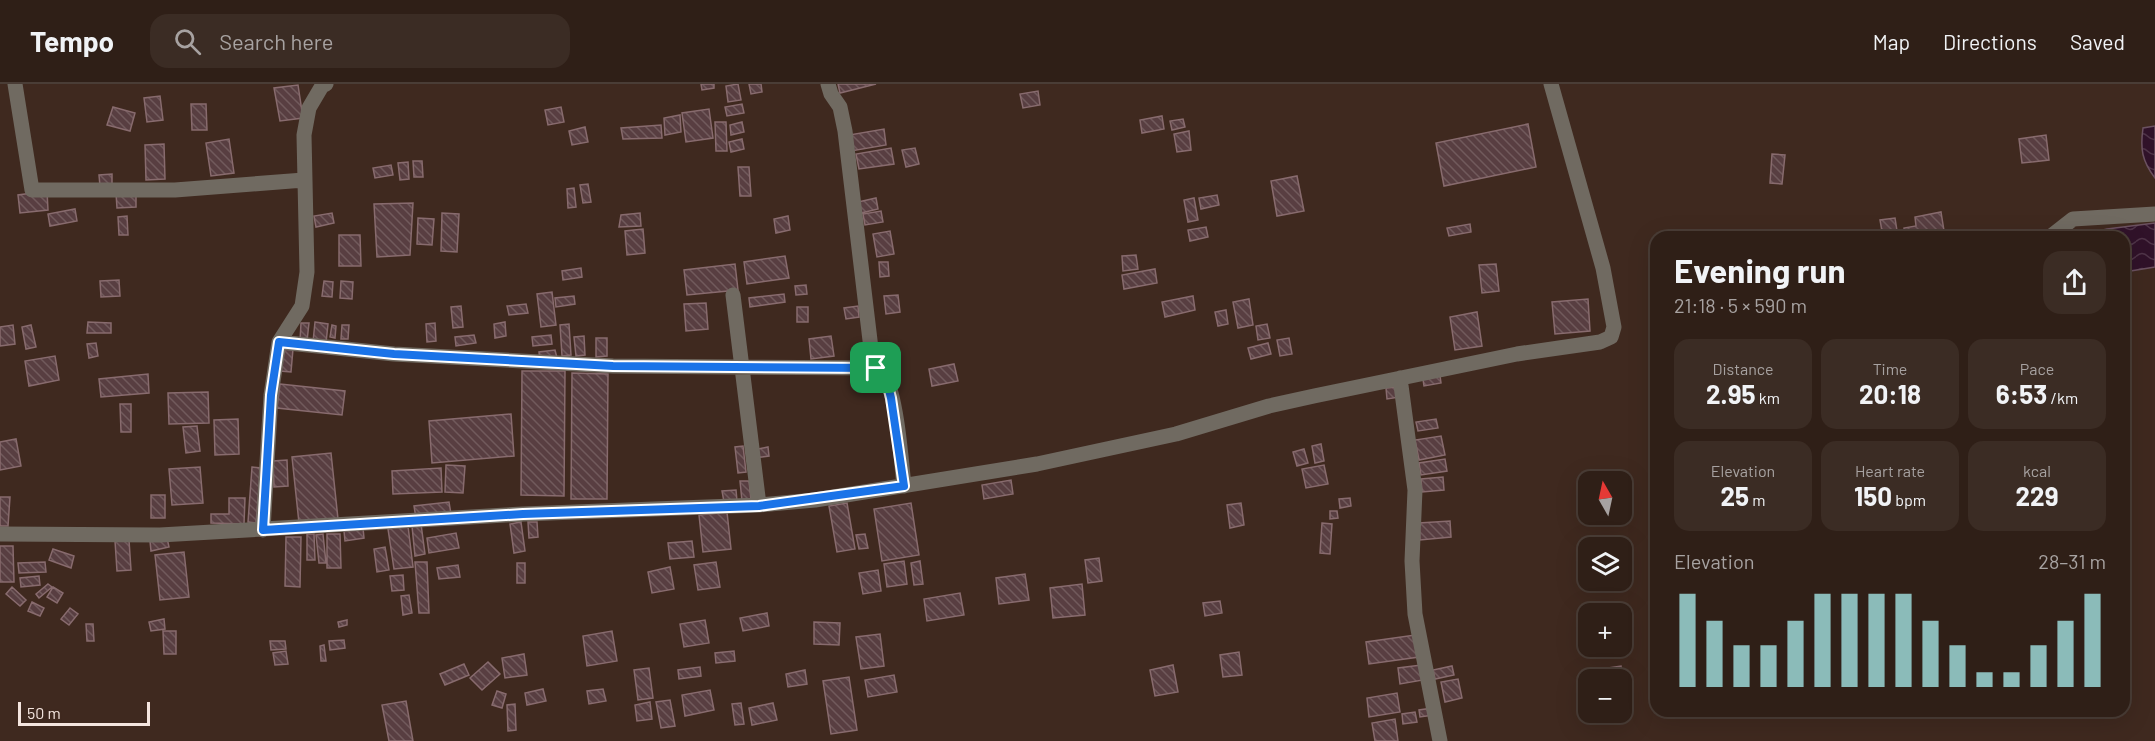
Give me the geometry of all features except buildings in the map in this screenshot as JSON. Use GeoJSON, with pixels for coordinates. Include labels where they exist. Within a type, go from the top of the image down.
{"type":"FeatureCollection","features":[{"type":"Feature","properties":{"kind":"street"},"geometry":{"type":"LineString","coordinates":[[15,84],[32,190],[175,190],[304,180]]}},
{"type":"Feature","properties":{"kind":"street"},"geometry":{"type":"LineString","coordinates":[[263,530],[271,395],[279,342],[302,306],[307,272],[304,135],[309,108],[322,86],[326,84]]}},
{"type":"Feature","properties":{"kind":"street"},"geometry":{"type":"LineString","coordinates":[[828,84],[831,94],[840,107],[845,132],[869,338],[876,368]]}},
{"type":"Feature","properties":{"kind":"street"},"geometry":{"type":"LineString","coordinates":[[0,534],[160,535],[523,514],[759,506],[904,486],[1108,449],[1176,434],[1269,406],[1517,354],[1600,342],[1611,337],[1614,327],[1604,268],[1551,84]]}},
{"type":"Feature","properties":{"kind":"street"},"geometry":{"type":"LineString","coordinates":[[2058,231],[2073,219],[2155,214]]}},
{"type":"Feature","properties":{"kind":"street"},"geometry":{"type":"LineString","coordinates":[[733,295],[759,506]]}},
{"type":"Feature","properties":{"kind":"street"},"geometry":{"type":"LineString","coordinates":[[279,342],[394,354],[613,366],[876,368],[885,374],[891,398],[904,486]]}},
{"type":"Feature","properties":{"kind":"street"},"geometry":{"type":"LineString","coordinates":[[1400,378],[1415,490],[1412,561],[1415,614],[1440,741]]}},
{"type":"Feature","properties":{"kind":"water"},"geometry":{"type":"Polygon","coordinates":[[[2155,126],[2155,178],[2147,166],[2142,142],[2143,128],[2155,126]]]}},
{"type":"Feature","properties":{"kind":"water"},"geometry":{"type":"Polygon","coordinates":[[[2155,223],[2155,267],[2130,271],[2130,231],[2098,231],[2155,223]]]}},
{"type":"Feature","properties":{"kind":"route"},"geometry":{"type":"LineString","coordinates":[[279,342],[394,354],[613,366],[876,368],[885,374],[891,398],[904,486],[759,506],[523,514],[263,530],[271,395],[279,342]]}}]}
